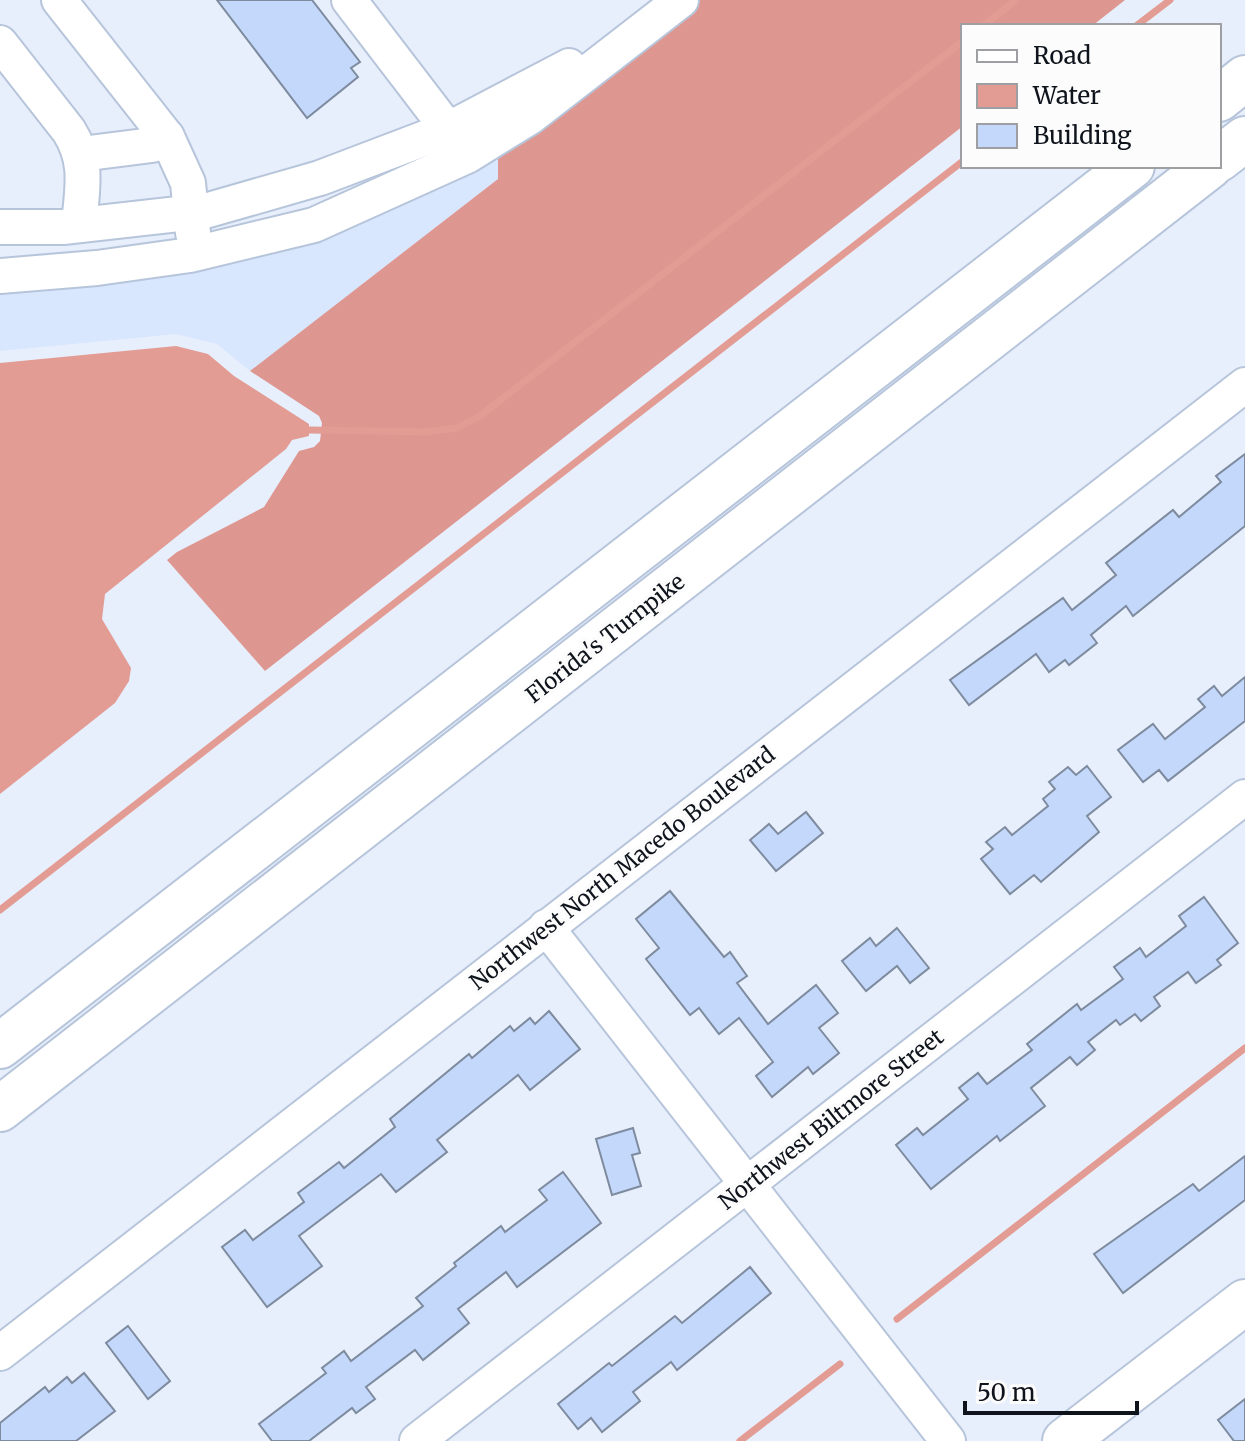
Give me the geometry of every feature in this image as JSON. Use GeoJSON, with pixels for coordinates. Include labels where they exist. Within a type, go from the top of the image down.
{"type":"FeatureCollection","features":[{"type":"Feature","properties":{"kind":"main road"},"geometry":{"type":"LineString","coordinates":[[1221,97],[1245,78]]}},
{"type":"Feature","properties":{"kind":"main road"},"geometry":{"type":"LineString","coordinates":[[1221,157],[1245,139]]}},
{"type":"Feature","properties":{"kind":"main road"},"geometry":{"type":"LineString","coordinates":[[0,1046],[1129,168]]}},
{"type":"Feature","properties":{"kind":"main road","name":"Florida's Turnpike"},"geometry":{"type":"LineString","coordinates":[[0,1109],[1207,168]]}},
{"type":"Feature","properties":{"kind":"main road"},"geometry":{"type":"LineString","coordinates":[[1065,1441],[1245,1302]]}},
{"type":"Feature","properties":{"kind":"street"},"geometry":{"type":"LineString","coordinates":[[59,0],[167,137],[188,183],[196,253]]}},
{"type":"Feature","properties":{"kind":"street"},"geometry":{"type":"LineString","coordinates":[[349,0],[458,142]]}},
{"type":"Feature","properties":{"kind":"street"},"geometry":{"type":"LineString","coordinates":[[0,227],[79,225],[205,211],[458,142],[530,117],[674,6]]}},
{"type":"Feature","properties":{"kind":"street"},"geometry":{"type":"LineString","coordinates":[[0,43],[69,131],[81,154],[79,225]]}},
{"type":"Feature","properties":{"kind":"street"},"geometry":{"type":"LineString","coordinates":[[81,154],[152,145],[167,137]]}},
{"type":"Feature","properties":{"kind":"street"},"geometry":{"type":"LineString","coordinates":[[0,276],[97,268],[196,253],[314,225],[458,142]]}},
{"type":"Feature","properties":{"kind":"street","name":"Northwest North Macedo Boulevard"},"geometry":{"type":"LineString","coordinates":[[0,1353],[1245,385]]}},
{"type":"Feature","properties":{"kind":"street","name":"Northwest Biltmore Street"},"geometry":{"type":"LineString","coordinates":[[417,1441],[1245,797]]}},
{"type":"Feature","properties":{"kind":"street"},"geometry":{"type":"LineString","coordinates":[[546,927],[948,1441]]}},
{"type":"Feature","properties":{"kind":"shaded area"},"geometry":{"type":"Polygon","coordinates":[[[700,0],[1125,0],[1095,24],[961,24],[961,128],[265,671],[167,560],[264,507],[299,451],[314,447],[320,441],[322,423],[319,416],[250,371],[498,179],[498,151],[700,0]]]}},
{"type":"Feature","properties":{"kind":"shaded area"},"geometry":{"type":"Polygon","coordinates":[[[498,151],[498,179],[250,371],[217,344],[176,334],[0,351],[0,288],[97,281],[498,151]]]}},
{"type":"Feature","properties":{"kind":"water"},"geometry":{"type":"Polygon","coordinates":[[[176,346],[208,354],[234,376],[309,424],[309,436],[292,440],[286,449],[105,594],[102,619],[131,668],[129,681],[115,703],[0,794],[0,363],[176,346]]]}},
{"type":"Feature","properties":{"kind":"building"},"geometry":{"type":"Polygon","coordinates":[[[217,0],[312,0],[360,62],[351,68],[358,77],[307,118],[217,0]]]}},
{"type":"Feature","properties":{"kind":"building"},"geometry":{"type":"Polygon","coordinates":[[[1245,454],[1245,526],[1133,616],[1126,606],[1091,635],[1097,643],[1069,665],[1065,660],[1049,672],[1036,654],[969,705],[950,680],[1063,598],[1072,610],[1116,575],[1106,563],[1173,510],[1179,517],[1221,482],[1216,476],[1245,454]]]}},
{"type":"Feature","properties":{"kind":"building"},"geometry":{"type":"Polygon","coordinates":[[[1245,677],[1245,721],[1168,781],[1159,770],[1143,782],[1118,750],[1153,724],[1165,739],[1205,707],[1198,699],[1214,686],[1222,696],[1245,677]]]}},
{"type":"Feature","properties":{"kind":"building"},"geometry":{"type":"Polygon","coordinates":[[[1087,766],[1111,797],[1087,816],[1099,832],[1041,882],[1034,875],[1010,894],[981,859],[993,849],[986,842],[1005,827],[1012,835],[1048,806],[1043,799],[1055,789],[1049,782],[1068,767],[1076,775],[1087,766]]]}},
{"type":"Feature","properties":{"kind":"building"},"geometry":{"type":"Polygon","coordinates":[[[806,812],[823,833],[776,871],[750,840],[769,824],[778,834],[806,812]]]}},
{"type":"Feature","properties":{"kind":"building"},"geometry":{"type":"Polygon","coordinates":[[[670,891],[724,957],[730,952],[747,976],[737,983],[768,1024],[816,985],[838,1013],[819,1028],[839,1053],[813,1074],[808,1067],[772,1097],[756,1076],[773,1062],[739,1018],[719,1034],[699,1008],[690,1015],[646,959],[659,948],[636,919],[670,891]]]}},
{"type":"Feature","properties":{"kind":"building"},"geometry":{"type":"Polygon","coordinates":[[[1204,897],[1238,943],[1217,960],[1221,965],[1196,983],[1188,972],[1154,997],[1160,1006],[1141,1021],[1135,1014],[1120,1025],[1116,1020],[1088,1042],[1095,1050],[1077,1065],[1070,1057],[1031,1088],[1045,1106],[1000,1141],[997,1136],[931,1189],[896,1145],[917,1128],[923,1135],[968,1099],[959,1088],[978,1073],[987,1084],[1032,1050],[1027,1044],[1077,1004],[1081,1010],[1123,979],[1114,967],[1140,948],[1146,957],[1186,926],[1179,916],[1204,897]]]}},
{"type":"Feature","properties":{"kind":"building"},"geometry":{"type":"Polygon","coordinates":[[[897,928],[929,968],[910,983],[897,966],[866,991],[842,961],[870,938],[876,946],[897,928]]]}},
{"type":"Feature","properties":{"kind":"building"},"geometry":{"type":"Polygon","coordinates":[[[549,1011],[580,1049],[530,1090],[518,1075],[437,1140],[447,1152],[396,1192],[381,1174],[299,1236],[322,1266],[267,1307],[222,1247],[245,1230],[253,1240],[304,1202],[298,1193],[339,1162],[344,1168],[395,1127],[390,1119],[469,1054],[472,1058],[510,1026],[514,1031],[530,1018],[535,1024],[549,1011]]]}},
{"type":"Feature","properties":{"kind":"building"},"geometry":{"type":"Polygon","coordinates":[[[633,1128],[640,1153],[632,1155],[641,1186],[612,1195],[596,1139],[633,1128]]]}},
{"type":"Feature","properties":{"kind":"building"},"geometry":{"type":"Polygon","coordinates":[[[1245,1156],[1245,1200],[1123,1293],[1094,1254],[1193,1184],[1199,1191],[1245,1156]]]}},
{"type":"Feature","properties":{"kind":"building"},"geometry":{"type":"Polygon","coordinates":[[[563,1172],[601,1223],[517,1287],[506,1272],[458,1309],[469,1323],[423,1360],[415,1350],[366,1387],[375,1399],[356,1413],[352,1408],[309,1441],[272,1441],[259,1424],[326,1373],[322,1368],[344,1351],[351,1361],[423,1306],[416,1298],[501,1226],[505,1232],[547,1200],[539,1190],[563,1172]]]}},
{"type":"Feature","properties":{"kind":"building"},"geometry":{"type":"Polygon","coordinates":[[[750,1267],[771,1293],[677,1370],[671,1362],[633,1392],[640,1401],[602,1432],[591,1418],[578,1429],[558,1404],[675,1316],[682,1323],[750,1267]]]}},
{"type":"Feature","properties":{"kind":"building"},"geometry":{"type":"Polygon","coordinates":[[[128,1326],[170,1381],[148,1399],[106,1343],[128,1326]]]}},
{"type":"Feature","properties":{"kind":"building"},"geometry":{"type":"Polygon","coordinates":[[[84,1373],[115,1411],[76,1441],[0,1441],[0,1423],[45,1387],[49,1392],[67,1377],[72,1383],[84,1373]]]}},
{"type":"Feature","properties":{"kind":"building"},"geometry":{"type":"Polygon","coordinates":[[[1245,1399],[1245,1441],[1234,1441],[1218,1420],[1245,1399]]]}},
{"type":"Feature","properties":{"kind":"waterway"},"geometry":{"type":"LineString","coordinates":[[986,24],[1016,0]]}},
{"type":"Feature","properties":{"kind":"waterway"},"geometry":{"type":"LineString","coordinates":[[1139,24],[1170,0]]}},
{"type":"Feature","properties":{"kind":"waterway"},"geometry":{"type":"LineString","coordinates":[[309,430],[426,432],[457,428],[480,416],[961,43]]}},
{"type":"Feature","properties":{"kind":"waterway"},"geometry":{"type":"LineString","coordinates":[[0,910],[961,163]]}},
{"type":"Feature","properties":{"kind":"waterway"},"geometry":{"type":"LineString","coordinates":[[897,1319],[1245,1048]]}},
{"type":"Feature","properties":{"kind":"waterway"},"geometry":{"type":"LineString","coordinates":[[740,1441],[840,1364]]}}]}
